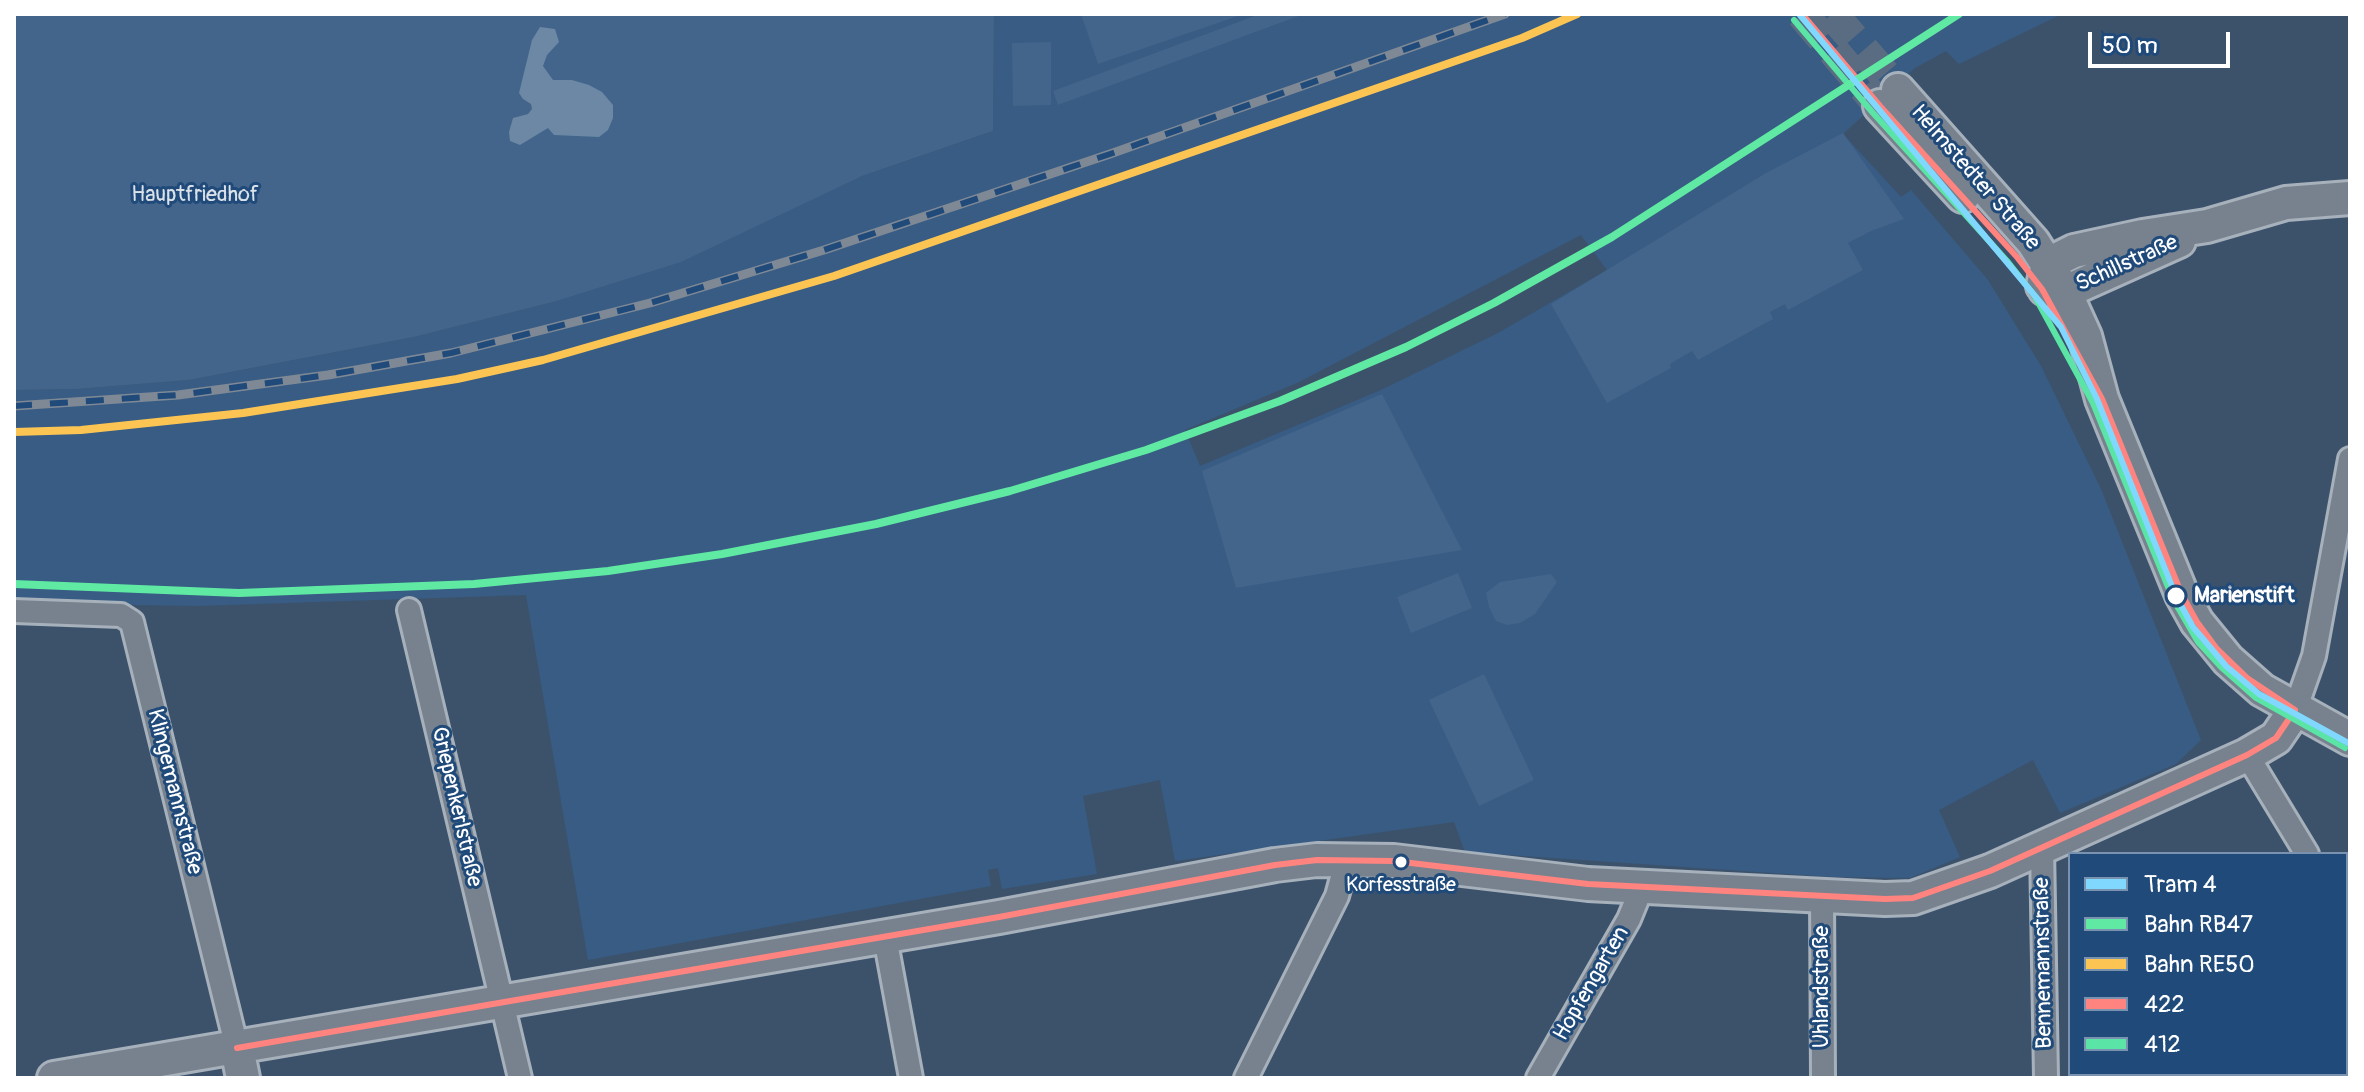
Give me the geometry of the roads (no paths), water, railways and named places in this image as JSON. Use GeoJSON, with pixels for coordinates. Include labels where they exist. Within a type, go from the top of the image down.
{"type":"FeatureCollection","features":[{"type":"Feature","properties":{"kind":"street","name":"Helmstedter Straße"},"geometry":{"type":"LineString","coordinates":[[1889,98],[1977,211],[2052,282],[2187,606],[2217,649],[2247,678],[2295,710],[2350,739]]}},
{"type":"Feature","properties":{"kind":"street","name":"Schillstraße"},"geometry":{"type":"LineString","coordinates":[[2052,282],[2160,251],[2207,226],[2286,203],[2350,198]]}},
{"type":"Feature","properties":{"kind":"street"},"geometry":{"type":"LineString","coordinates":[[54,1078],[240,1063],[502,1003],[1157,889],[1275,865],[1347,859],[1394,861],[1576,883],[1913,898],[1976,876],[2042,847],[2247,755],[2276,738],[2295,710],[2314,656],[2350,459]]}},
{"type":"Feature","properties":{"kind":"street","name":"Griepenkerlstraße"},"geometry":{"type":"LineString","coordinates":[[409,610],[520,1078]]}},
{"type":"Feature","properties":{"kind":"street","name":"Klingemannstraße"},"geometry":{"type":"LineString","coordinates":[[14,611],[121,615],[132,622],[240,1063]]}},
{"type":"Feature","properties":{"kind":"street"},"geometry":{"type":"LineString","coordinates":[[2247,755],[2306,852]]}},
{"type":"Feature","properties":{"kind":"street","name":"Bennemannstraße"},"geometry":{"type":"LineString","coordinates":[[2042,847],[2046,1078]]}},
{"type":"Feature","properties":{"kind":"street"},"geometry":{"type":"LineString","coordinates":[[1246,1078],[1337,896],[1347,859]]}},
{"type":"Feature","properties":{"kind":"street","name":"Hopfengarten"},"geometry":{"type":"LineString","coordinates":[[1538,1078],[1629,919],[1642,887]]}},
{"type":"Feature","properties":{"kind":"street","name":"Uhlandstraße"},"geometry":{"type":"LineString","coordinates":[[1822,896],[1823,1078]]}},
{"type":"Feature","properties":{"kind":"street"},"geometry":{"type":"LineString","coordinates":[[885,937],[911,1078]]}},
{"type":"Feature","properties":{"kind":"tunnel"},"geometry":{"type":"LineString","coordinates":[[1802,14],[1880,106]]}},
{"type":"Feature","properties":{"kind":"tunnel"},"geometry":{"type":"LineString","coordinates":[[1832,14],[1898,90]]}},
{"type":"Feature","properties":{"kind":"railway"},"geometry":{"type":"LineString","coordinates":[[14,406],[178,395],[328,375],[451,353],[650,303],[824,250],[1110,154],[1505,14]]}},
{"type":"Feature","properties":{"kind":"tram line","name":"4"},"geometry":{"type":"LineString","coordinates":[[1799,14],[2061,327],[2097,399],[2176,596],[2193,627],[2226,666],[2259,694],[2350,744]]}},
{"type":"Feature","properties":{"kind":"rail line","name":"RE50"},"geometry":{"type":"LineString","coordinates":[[14,432],[81,430],[243,413],[457,379],[543,360],[834,276],[1522,38],[1577,14]]}},
{"type":"Feature","properties":{"kind":"rail line","name":"RB47"},"geometry":{"type":"LineString","coordinates":[[14,584],[239,593],[474,584],[608,571],[722,554],[876,524],[1010,491],[1146,450],[1280,401],[1406,347],[1494,303],[1612,237],[1959,14]]}},
{"type":"Feature","properties":{"kind":"place","name":"Marienstift"},"geometry":{"type":"Point","coordinates":[2176,596]}},
{"type":"Feature","properties":{"kind":"place","name":"Korfesstraße"},"geometry":{"type":"Point","coordinates":[1401,862]}},
{"type":"Feature","properties":{"kind":"park label","name":"Hauptfriedhof"},"geometry":{"type":"Point","coordinates":[195,195]}}]}
